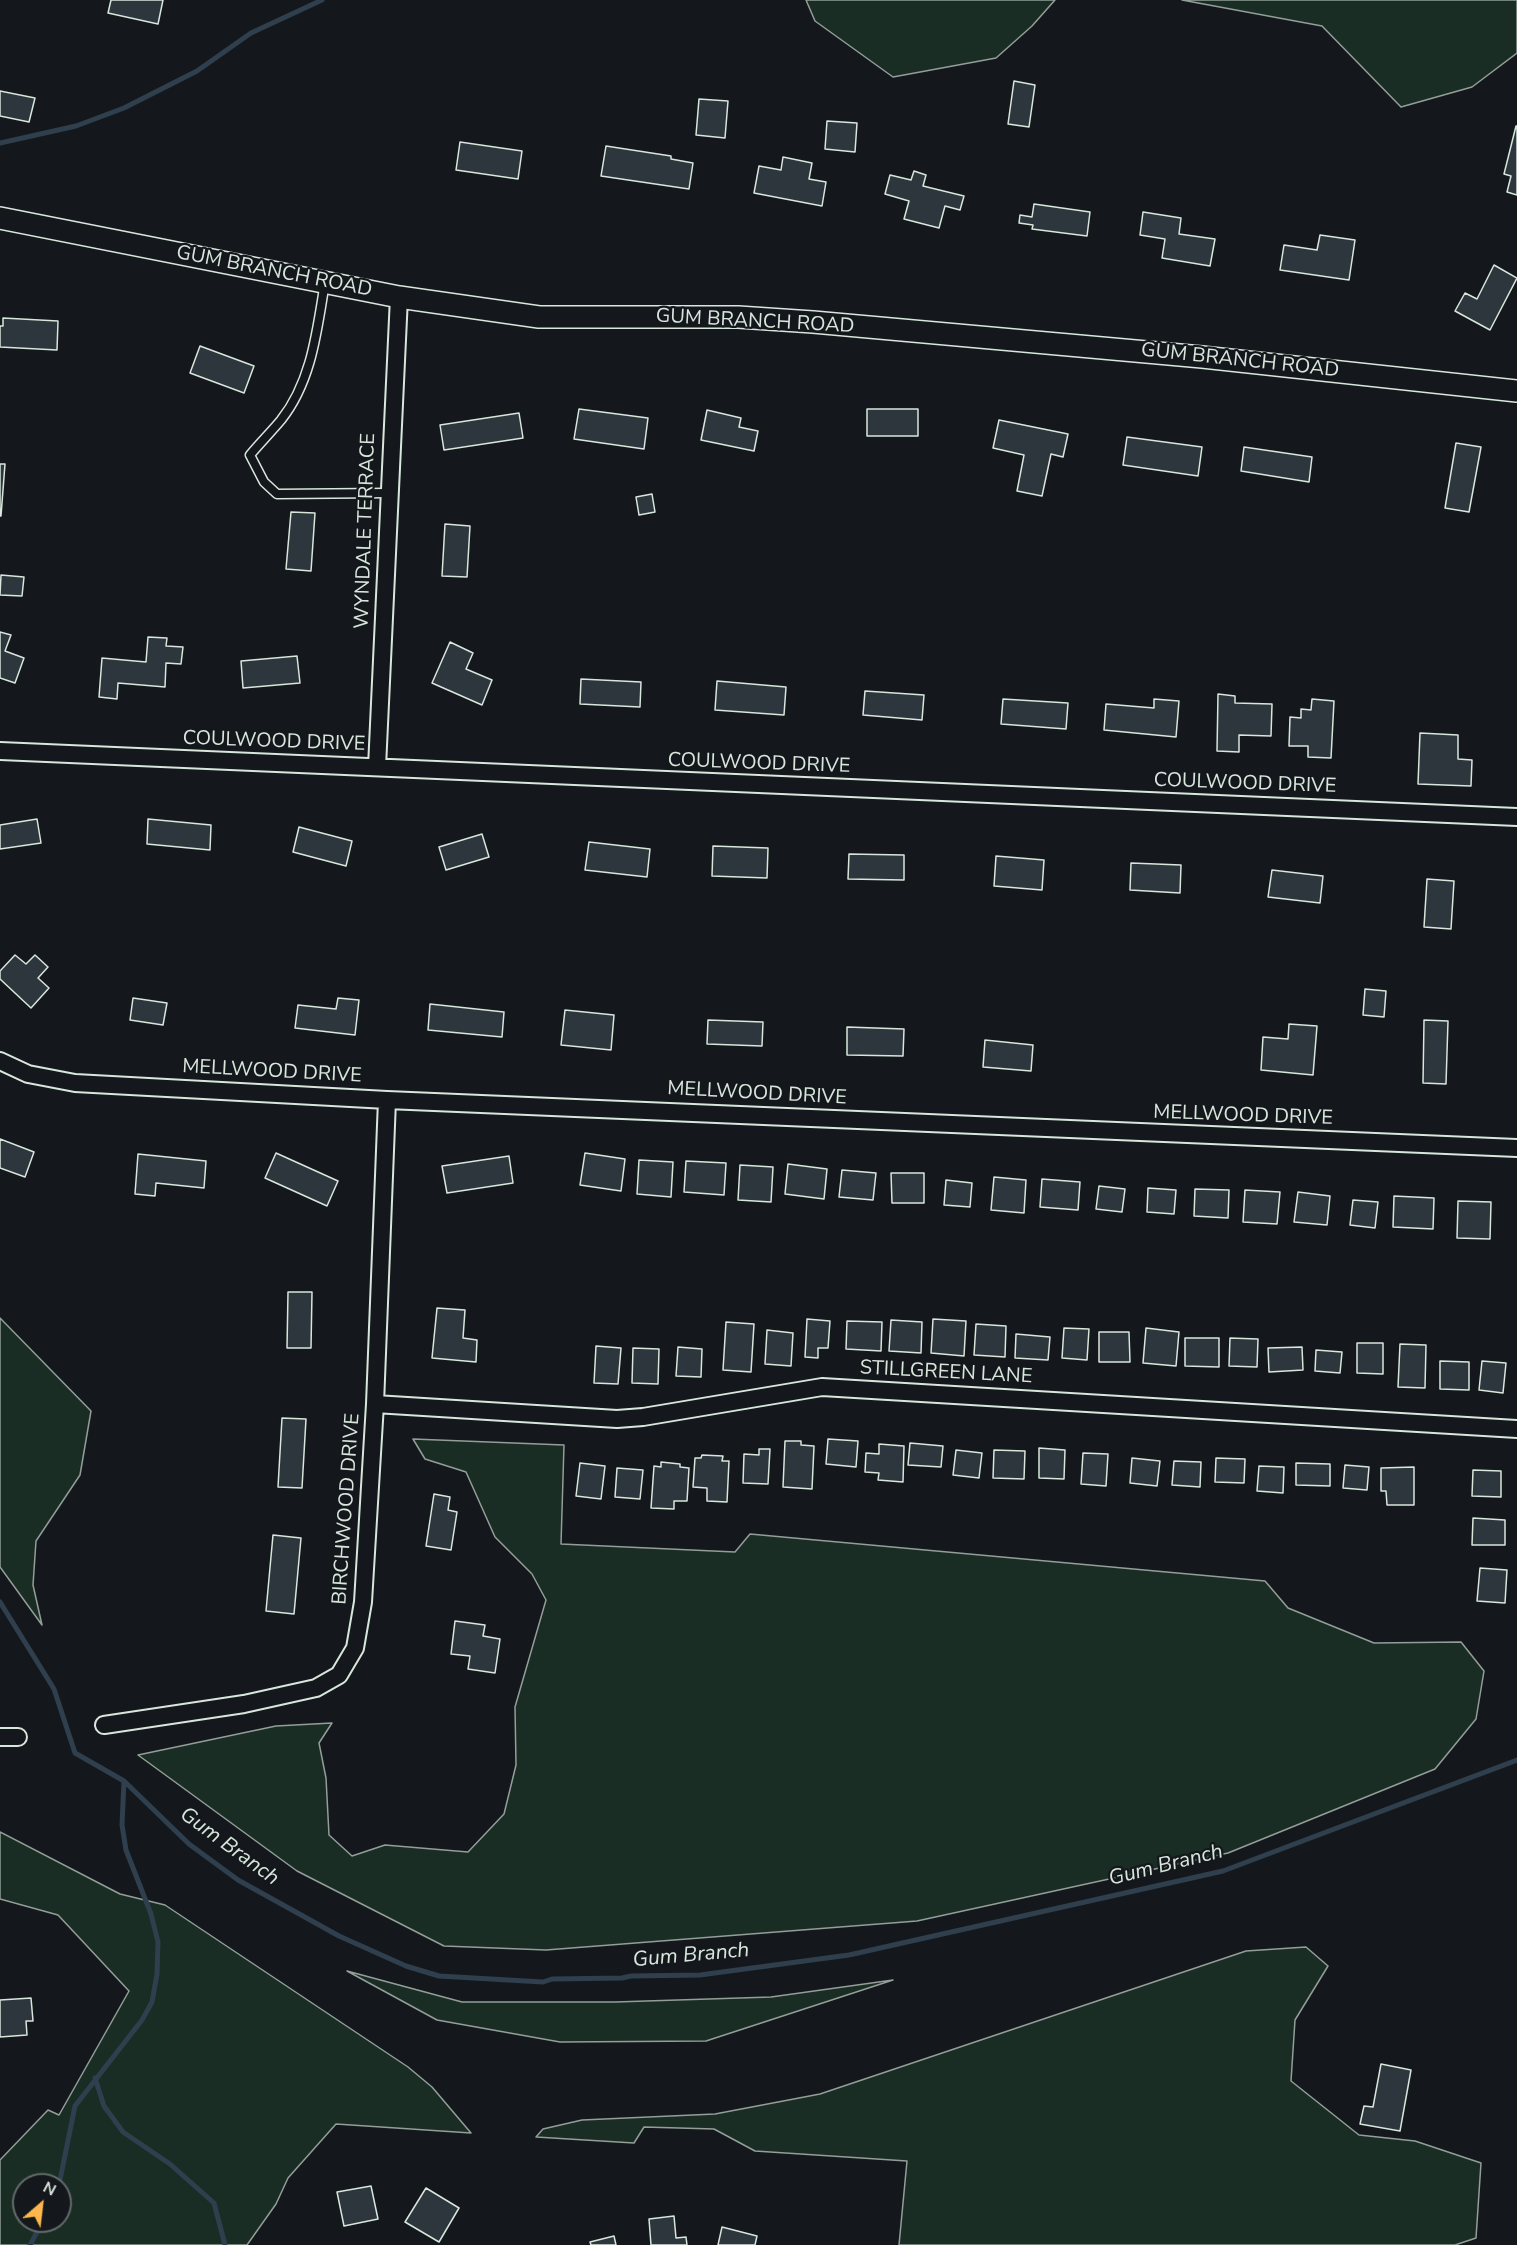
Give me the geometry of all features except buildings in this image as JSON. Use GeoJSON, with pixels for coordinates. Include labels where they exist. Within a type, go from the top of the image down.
{"type":"FeatureCollection","features":[{"type":"Feature","properties":{"kind":"street","name":"GUM BRANCH ROAD"},"geometry":{"type":"LineString","coordinates":[[0,218],[399,297],[539,317],[738,317],[813,322],[1202,357],[1517,391]]}},
{"type":"Feature","properties":{"kind":"street","name":"WYNDALE TERRACE"},"geometry":{"type":"LineString","coordinates":[[377,767],[388,493],[399,297]]}},
{"type":"Feature","properties":{"kind":"street","name":"COULWOOD DRIVE"},"geometry":{"type":"LineString","coordinates":[[0,751],[1517,817]]}},
{"type":"Feature","properties":{"kind":"street","name":"MELLWOOD DRIVE"},"geometry":{"type":"LineString","coordinates":[[0,1061],[28,1074],[75,1083],[387,1100],[1517,1148]]}},
{"type":"Feature","properties":{"kind":"street","name":"BIRCHWOOD DRIVE"},"geometry":{"type":"LineString","coordinates":[[105,1725],[274,1699],[316,1688],[339,1675],[355,1648],[359,1631],[375,1404],[387,1100]]}},
{"type":"Feature","properties":{"kind":"street","name":"STILLGREEN LANE"},"geometry":{"type":"LineString","coordinates":[[375,1404],[626,1418],[822,1387],[1517,1430]]}},
{"type":"Feature","properties":{"kind":"street"},"geometry":{"type":"LineString","coordinates":[[0,1737],[18,1737]]}},
{"type":"Feature","properties":{"kind":"lane"},"geometry":{"type":"LineString","coordinates":[[325,282],[313,351],[302,386],[282,419],[250,455],[264,482],[277,494],[388,493]]}},
{"type":"Feature","properties":{"kind":"green space"},"geometry":{"type":"Polygon","coordinates":[[[806,0],[1055,0],[1032,26],[996,58],[893,77],[815,21],[806,0]]]}},
{"type":"Feature","properties":{"kind":"green space"},"geometry":{"type":"Polygon","coordinates":[[[1182,0],[1517,0],[1517,53],[1472,87],[1401,107],[1322,26],[1182,0]]]}},
{"type":"Feature","properties":{"kind":"green space"},"geometry":{"type":"Polygon","coordinates":[[[0,1318],[91,1411],[80,1475],[36,1541],[33,1585],[42,1625],[0,1567],[0,1318]]]}},
{"type":"Feature","properties":{"kind":"green space"},"geometry":{"type":"Polygon","coordinates":[[[413,1439],[564,1445],[561,1544],[735,1552],[750,1534],[1265,1581],[1288,1608],[1374,1643],[1461,1642],[1484,1671],[1476,1719],[1435,1769],[1228,1853],[917,1921],[546,1950],[444,1946],[297,1871],[138,1755],[276,1726],[332,1723],[319,1743],[326,1778],[329,1835],[352,1856],[385,1845],[468,1852],[504,1814],[516,1765],[515,1707],[546,1600],[532,1574],[495,1537],[466,1472],[425,1459],[413,1439]]]}},
{"type":"Feature","properties":{"kind":"green space"},"geometry":{"type":"Polygon","coordinates":[[[0,1832],[120,1894],[165,1905],[408,2067],[432,2087],[471,2133],[336,2124],[288,2178],[276,2204],[247,2245],[0,2245],[0,2160],[48,2110],[59,2115],[129,1991],[58,1915],[0,1899],[0,1832]]]}},
{"type":"Feature","properties":{"kind":"green space"},"geometry":{"type":"Polygon","coordinates":[[[1306,1947],[1328,1966],[1295,2020],[1291,2081],[1359,2135],[1415,2141],[1481,2163],[1476,2238],[1455,2245],[899,2245],[907,2161],[755,2151],[714,2129],[644,2127],[634,2143],[536,2137],[543,2129],[582,2120],[715,2114],[820,2094],[1246,1951],[1306,1947]]]}},
{"type":"Feature","properties":{"kind":"green space"},"geometry":{"type":"Polygon","coordinates":[[[347,1971],[462,2002],[615,2002],[771,1997],[893,1980],[706,2041],[560,2042],[437,2020],[347,1971]]]}},
{"type":"Feature","properties":{"kind":"waterway"},"geometry":{"type":"LineString","coordinates":[[0,143],[76,126],[124,108],[197,71],[251,33],[322,0]]}},
{"type":"Feature","properties":{"kind":"waterway","name":"Gum Branch"},"geometry":{"type":"LineString","coordinates":[[0,1602],[54,1689],[75,1753],[124,1781],[189,1844],[238,1880],[339,1936],[406,1966],[439,1976],[543,1982],[552,1979],[700,1975],[849,1955],[1223,1871],[1517,1760]]}},
{"type":"Feature","properties":{"kind":"waterway"},"geometry":{"type":"LineString","coordinates":[[61,2173],[75,2106],[142,2020],[152,2002],[157,1974],[158,1942],[151,1914],[126,1850],[122,1825],[124,1781]]}},
{"type":"Feature","properties":{"kind":"waterway"},"geometry":{"type":"LineString","coordinates":[[95,2078],[104,2106],[123,2132],[170,2164],[214,2203],[225,2245]]}},
{"type":"Feature","properties":{"kind":"waterway"},"geometry":{"type":"LineString","coordinates":[[30,2245],[36,2233]]}}]}
